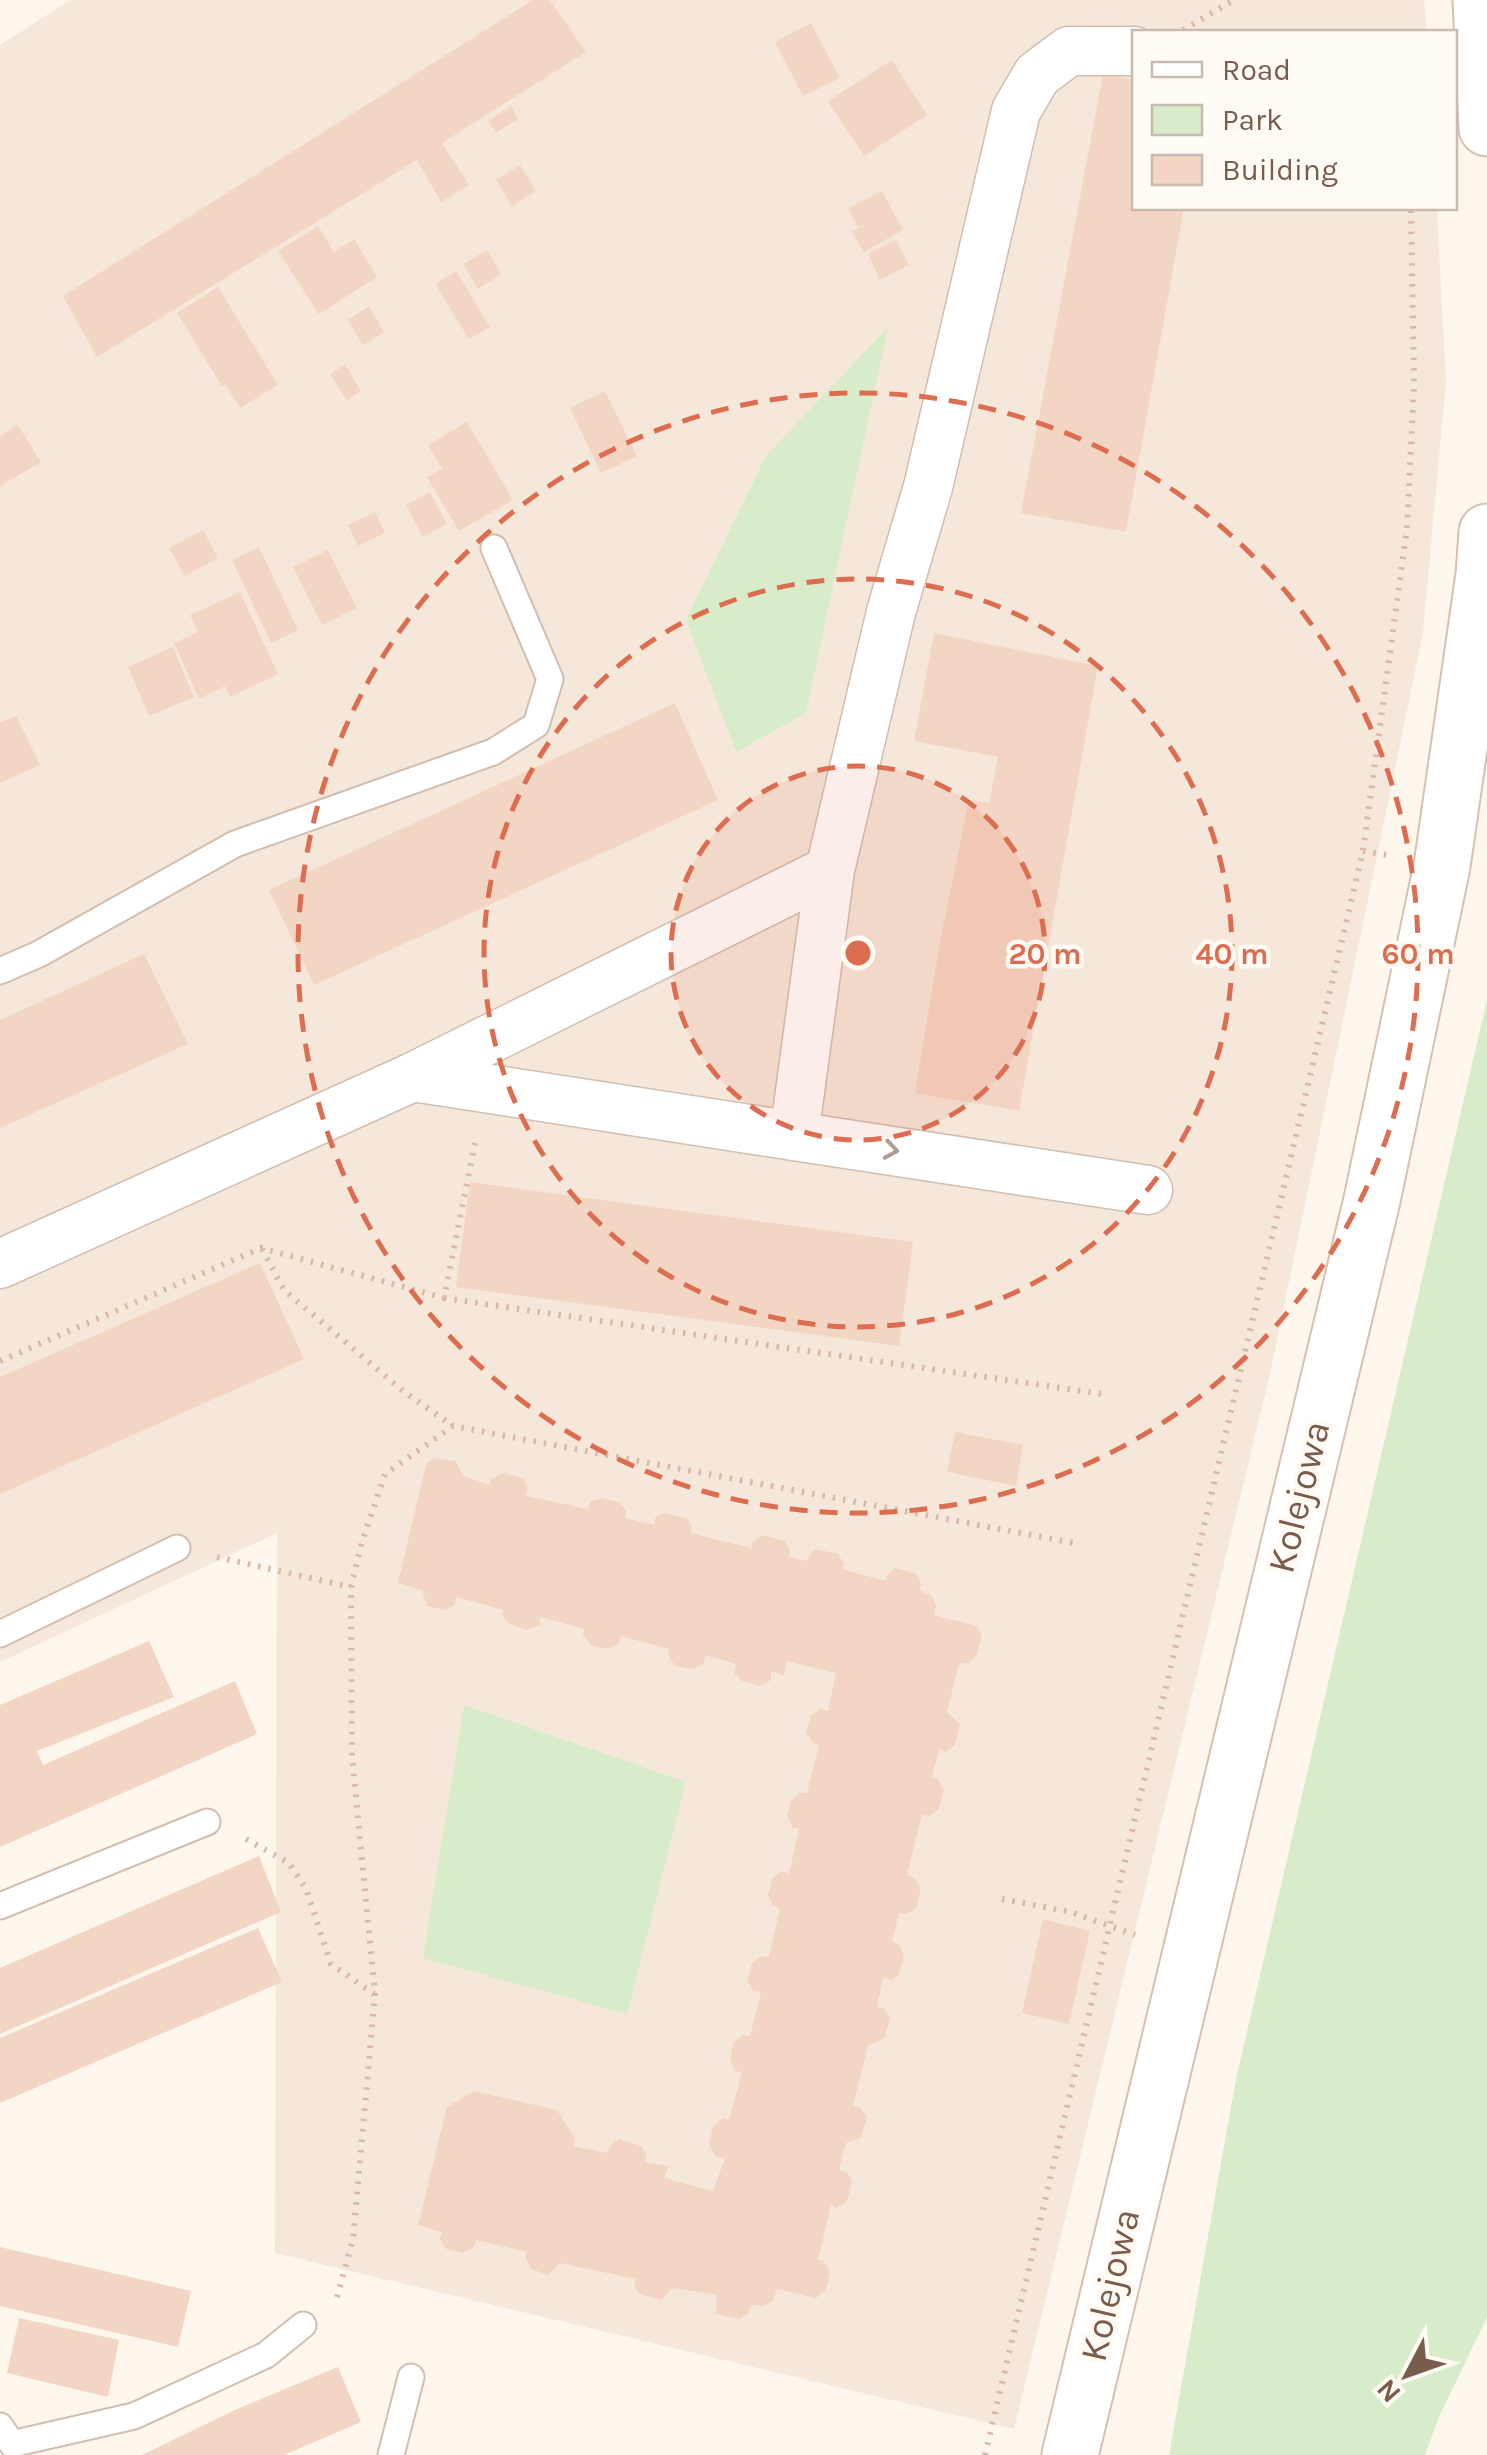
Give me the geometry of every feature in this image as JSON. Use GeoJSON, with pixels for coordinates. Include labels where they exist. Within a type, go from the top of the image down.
{"type":"FeatureCollection","features":[{"type":"Feature","properties":{"kind":"street"},"geometry":{"type":"LineString","coordinates":[[1481,0],[1487,128]]}},
{"type":"Feature","properties":{"kind":"street"},"geometry":{"type":"LineString","coordinates":[[794,1136],[830,870],[891,612],[928,486],[1016,111],[1037,75],[1070,51],[1132,51]]}},
{"type":"Feature","properties":{"kind":"street"},"geometry":{"type":"LineString","coordinates":[[1457,97],[1486,102]]}},
{"type":"Feature","properties":{"kind":"street","name":"Kolejowa"},"geometry":{"type":"LineString","coordinates":[[1070,2455],[1372,1200],[1442,866],[1487,532]]}},
{"type":"Feature","properties":{"kind":"street"},"geometry":{"type":"LineString","coordinates":[[0,1264],[413,1077],[830,870]]}},
{"type":"Feature","properties":{"kind":"street"},"geometry":{"type":"LineString","coordinates":[[413,1077],[1148,1190]]}},
{"type":"Feature","properties":{"kind":"lane"},"geometry":{"type":"LineString","coordinates":[[0,971],[39,954],[235,844],[492,752],[536,725],[550,679],[494,548]]}},
{"type":"Feature","properties":{"kind":"lane"},"geometry":{"type":"LineString","coordinates":[[0,1634],[177,1548]]}},
{"type":"Feature","properties":{"kind":"lane"},"geometry":{"type":"LineString","coordinates":[[0,1906],[207,1822]]}},
{"type":"Feature","properties":{"kind":"lane"},"geometry":{"type":"LineString","coordinates":[[0,2426],[12,2444],[134,2416],[266,2356],[303,2325]]}},
{"type":"Feature","properties":{"kind":"lane"},"geometry":{"type":"LineString","coordinates":[[392,2455],[411,2377]]}},
{"type":"Feature","properties":{"kind":"path"},"geometry":{"type":"LineString","coordinates":[[1182,30],[1234,0]]}},
{"type":"Feature","properties":{"kind":"path"},"geometry":{"type":"LineString","coordinates":[[986,2455],[1363,851],[1407,528],[1414,385],[1411,210]]}},
{"type":"Feature","properties":{"kind":"path"},"geometry":{"type":"LineString","coordinates":[[444,1298],[486,1088]]}},
{"type":"Feature","properties":{"kind":"path"},"geometry":{"type":"LineString","coordinates":[[261,1248],[284,1290],[404,1391],[453,1426],[1079,1544]]}},
{"type":"Feature","properties":{"kind":"path"},"geometry":{"type":"LineString","coordinates":[[0,1361],[261,1248],[444,1298],[1109,1395]]}},
{"type":"Feature","properties":{"kind":"path"},"geometry":{"type":"LineString","coordinates":[[332,2313],[354,2239],[375,1994],[352,1756],[351,1587],[384,1474],[453,1426]]}},
{"type":"Feature","properties":{"kind":"path"},"geometry":{"type":"LineString","coordinates":[[177,1548],[351,1587]]}},
{"type":"Feature","properties":{"kind":"path"},"geometry":{"type":"LineString","coordinates":[[207,1822],[289,1862],[306,1889],[331,1964],[375,1994]]}},
{"type":"Feature","properties":{"kind":"path"},"geometry":{"type":"LineString","coordinates":[[1002,1899],[1071,1912],[1110,1928]]}},
{"type":"Feature","properties":{"kind":"shaded area"},"geometry":{"type":"Polygon","coordinates":[[[70,0],[1424,0],[1427,30],[1132,30],[1132,210],[1437,210],[1446,382],[1423,633],[1270,1374],[1014,2429],[275,2253],[277,1533],[0,1662],[0,45],[70,0]]]}},
{"type":"Feature","properties":{"kind":"green space"},"geometry":{"type":"Polygon","coordinates":[[[888,327],[806,713],[736,752],[686,620],[766,456],[888,327]]]}},
{"type":"Feature","properties":{"kind":"green space"},"geometry":{"type":"Polygon","coordinates":[[[1487,1000],[1487,2317],[1425,2455],[1169,2455],[1236,2079],[1487,1000]]]}},
{"type":"Feature","properties":{"kind":"green space"},"geometry":{"type":"Polygon","coordinates":[[[464,1705],[686,1782],[627,2014],[423,1958],[464,1705]]]}},
{"type":"Feature","properties":{"kind":"building"},"geometry":{"type":"Polygon","coordinates":[[[533,0],[550,0],[586,52],[442,143],[469,185],[441,202],[417,160],[97,357],[63,296],[533,0]]]}},
{"type":"Feature","properties":{"kind":"building"},"geometry":{"type":"Polygon","coordinates":[[[811,23],[840,78],[803,96],[775,42],[811,23]]]}},
{"type":"Feature","properties":{"kind":"building"},"geometry":{"type":"Polygon","coordinates":[[[892,60],[927,115],[864,156],[828,101],[892,60]]]}},
{"type":"Feature","properties":{"kind":"building"},"geometry":{"type":"Polygon","coordinates":[[[1103,74],[1132,80],[1132,210],[1184,210],[1126,532],[1021,513],[1103,74]]]}},
{"type":"Feature","properties":{"kind":"building"},"geometry":{"type":"Polygon","coordinates":[[[511,106],[518,119],[496,133],[488,121],[511,106]]]}},
{"type":"Feature","properties":{"kind":"building"},"geometry":{"type":"Polygon","coordinates":[[[520,165],[536,191],[512,206],[496,180],[520,165]]]}},
{"type":"Feature","properties":{"kind":"building"},"geometry":{"type":"Polygon","coordinates":[[[882,191],[903,230],[864,252],[852,232],[868,223],[858,227],[848,208],[882,191]]]}},
{"type":"Feature","properties":{"kind":"building"},"geometry":{"type":"Polygon","coordinates":[[[318,226],[334,252],[354,239],[377,277],[319,314],[278,251],[318,226]]]}},
{"type":"Feature","properties":{"kind":"building"},"geometry":{"type":"Polygon","coordinates":[[[896,240],[909,265],[880,280],[868,254],[896,240]]]}},
{"type":"Feature","properties":{"kind":"building"},"geometry":{"type":"Polygon","coordinates":[[[487,250],[501,274],[478,289],[463,264],[487,250]]]}},
{"type":"Feature","properties":{"kind":"building"},"geometry":{"type":"Polygon","coordinates":[[[456,271],[490,327],[469,339],[435,284],[456,271]]]}},
{"type":"Feature","properties":{"kind":"building"},"geometry":{"type":"Polygon","coordinates":[[[218,287],[278,385],[240,408],[177,313],[218,287]]]}},
{"type":"Feature","properties":{"kind":"building"},"geometry":{"type":"Polygon","coordinates":[[[369,306],[384,332],[363,345],[348,320],[369,306]]]}},
{"type":"Feature","properties":{"kind":"building"},"geometry":{"type":"Polygon","coordinates":[[[345,364],[361,391],[347,400],[330,374],[345,364]]]}},
{"type":"Feature","properties":{"kind":"building"},"geometry":{"type":"Polygon","coordinates":[[[605,391],[637,456],[601,473],[570,408],[605,391]]]}},
{"type":"Feature","properties":{"kind":"building"},"geometry":{"type":"Polygon","coordinates":[[[467,422],[513,500],[459,531],[427,477],[442,469],[428,445],[467,422]]]}},
{"type":"Feature","properties":{"kind":"building"},"geometry":{"type":"Polygon","coordinates":[[[18,425],[41,462],[0,486],[0,436],[18,425]]]}},
{"type":"Feature","properties":{"kind":"building"},"geometry":{"type":"Polygon","coordinates":[[[430,492],[447,524],[423,537],[406,505],[430,492]]]}},
{"type":"Feature","properties":{"kind":"building"},"geometry":{"type":"Polygon","coordinates":[[[375,512],[385,533],[358,546],[348,525],[375,512]]]}},
{"type":"Feature","properties":{"kind":"building"},"geometry":{"type":"Polygon","coordinates":[[[203,530],[218,558],[185,576],[169,548],[203,530]]]}},
{"type":"Feature","properties":{"kind":"building"},"geometry":{"type":"Polygon","coordinates":[[[259,547],[298,630],[271,643],[232,560],[259,547]]]}},
{"type":"Feature","properties":{"kind":"building"},"geometry":{"type":"Polygon","coordinates":[[[328,550],[357,608],[322,625],[293,567],[328,550]]]}},
{"type":"Feature","properties":{"kind":"building"},"geometry":{"type":"Polygon","coordinates":[[[240,592],[278,674],[230,697],[225,686],[199,699],[174,643],[198,632],[190,615],[240,592]]]}},
{"type":"Feature","properties":{"kind":"building"},"geometry":{"type":"Polygon","coordinates":[[[934,633],[1098,666],[1019,1111],[915,1093],[969,800],[989,803],[998,757],[914,741],[934,633]]]}},
{"type":"Feature","properties":{"kind":"building"},"geometry":{"type":"Polygon","coordinates":[[[173,647],[194,697],[149,716],[128,667],[173,647]]]}},
{"type":"Feature","properties":{"kind":"building"},"geometry":{"type":"Polygon","coordinates":[[[675,703],[718,800],[314,985],[269,890],[675,703]]]}},
{"type":"Feature","properties":{"kind":"building"},"geometry":{"type":"Polygon","coordinates":[[[16,716],[40,765],[0,783],[0,722],[16,716]]]}},
{"type":"Feature","properties":{"kind":"building"},"geometry":{"type":"Polygon","coordinates":[[[144,954],[188,1044],[0,1128],[0,1020],[144,954]]]}},
{"type":"Feature","properties":{"kind":"building"},"geometry":{"type":"Polygon","coordinates":[[[470,1182],[913,1242],[899,1346],[456,1287],[470,1182]]]}},
{"type":"Feature","properties":{"kind":"building"},"geometry":{"type":"Polygon","coordinates":[[[260,1263],[304,1359],[0,1494],[0,1377],[260,1263]]]}},
{"type":"Feature","properties":{"kind":"building"},"geometry":{"type":"Polygon","coordinates":[[[955,1432],[1023,1445],[1016,1486],[947,1472],[955,1432]]]}},
{"type":"Feature","properties":{"kind":"building"},"geometry":{"type":"Polygon","coordinates":[[[434,1458],[456,1461],[462,1475],[489,1485],[491,1479],[503,1473],[523,1478],[528,1488],[526,1496],[588,1509],[590,1502],[601,1498],[618,1502],[627,1511],[625,1518],[655,1525],[655,1518],[664,1513],[687,1518],[692,1527],[690,1533],[752,1548],[752,1542],[763,1535],[785,1541],[789,1557],[808,1561],[809,1554],[816,1549],[838,1554],[844,1564],[842,1569],[885,1581],[895,1568],[916,1573],[921,1584],[919,1590],[931,1595],[936,1605],[934,1615],[976,1626],[982,1635],[976,1657],[959,1663],[947,1712],[960,1724],[955,1745],[946,1752],[939,1749],[932,1777],[944,1789],[939,1809],[930,1816],[922,1815],[907,1876],[914,1877],[921,1888],[916,1908],[907,1914],[899,1913],[892,1942],[899,1944],[904,1955],[899,1974],[892,1980],[883,1978],[877,2007],[884,2008],[890,2017],[885,2038],[868,2046],[853,2106],[860,2107],[867,2117],[861,2138],[846,2143],[839,2170],[847,2172],[852,2181],[847,2202],[836,2208],[831,2205],[818,2260],[823,2260],[830,2271],[826,2290],[816,2298],[777,2289],[773,2301],[764,2306],[752,2305],[740,2319],[716,2314],[717,2295],[673,2288],[661,2300],[640,2294],[634,2286],[636,2279],[560,2263],[548,2275],[531,2269],[527,2252],[476,2240],[474,2247],[463,2253],[446,2249],[440,2239],[442,2232],[418,2225],[447,2107],[474,2091],[557,2110],[575,2138],[574,2146],[607,2153],[619,2139],[641,2146],[647,2154],[645,2162],[669,2166],[664,2178],[713,2191],[725,2158],[715,2156],[709,2144],[713,2127],[723,2118],[729,2120],[742,2072],[735,2071],[730,2059],[733,2043],[743,2035],[750,2036],[761,1992],[753,1991],[747,1980],[752,1963],[761,1956],[769,1957],[780,1908],[773,1906],[768,1895],[772,1879],[782,1871],[789,1874],[799,1829],[793,1828],[787,1816],[791,1800],[807,1793],[819,1745],[806,1732],[811,1715],[820,1709],[828,1711],[836,1673],[787,1661],[784,1676],[771,1671],[771,1680],[759,1686],[742,1681],[734,1673],[736,1664],[705,1655],[704,1664],[692,1669],[675,1666],[669,1649],[620,1636],[619,1644],[608,1649],[592,1646],[583,1635],[584,1629],[541,1617],[539,1625],[527,1630],[511,1625],[503,1617],[503,1610],[456,1597],[455,1605],[444,1610],[427,1606],[422,1590],[398,1583],[426,1464],[434,1458]]]}},
{"type":"Feature","properties":{"kind":"building"},"geometry":{"type":"Polygon","coordinates":[[[149,1641],[174,1697],[37,1751],[43,1765],[235,1681],[257,1734],[0,1847],[0,1705],[149,1641]]]}},
{"type":"Feature","properties":{"kind":"building"},"geometry":{"type":"Polygon","coordinates":[[[259,1856],[281,1912],[0,2034],[0,1968],[259,1856]]]}},
{"type":"Feature","properties":{"kind":"building"},"geometry":{"type":"Polygon","coordinates":[[[1043,1919],[1090,1931],[1069,2024],[1022,2013],[1043,1919]]]}},
{"type":"Feature","properties":{"kind":"building"},"geometry":{"type":"Polygon","coordinates":[[[258,1928],[282,1982],[0,2103],[0,2038],[258,1928]]]}},
{"type":"Feature","properties":{"kind":"building"},"geometry":{"type":"Polygon","coordinates":[[[0,2247],[191,2291],[178,2347],[0,2306],[0,2247]]]}},
{"type":"Feature","properties":{"kind":"building"},"geometry":{"type":"Polygon","coordinates":[[[19,2318],[119,2340],[108,2397],[7,2373],[19,2318]]]}},
{"type":"Feature","properties":{"kind":"building"},"geometry":{"type":"Polygon","coordinates":[[[338,2367],[361,2422],[284,2455],[142,2455],[235,2410],[338,2367]]]}}]}
